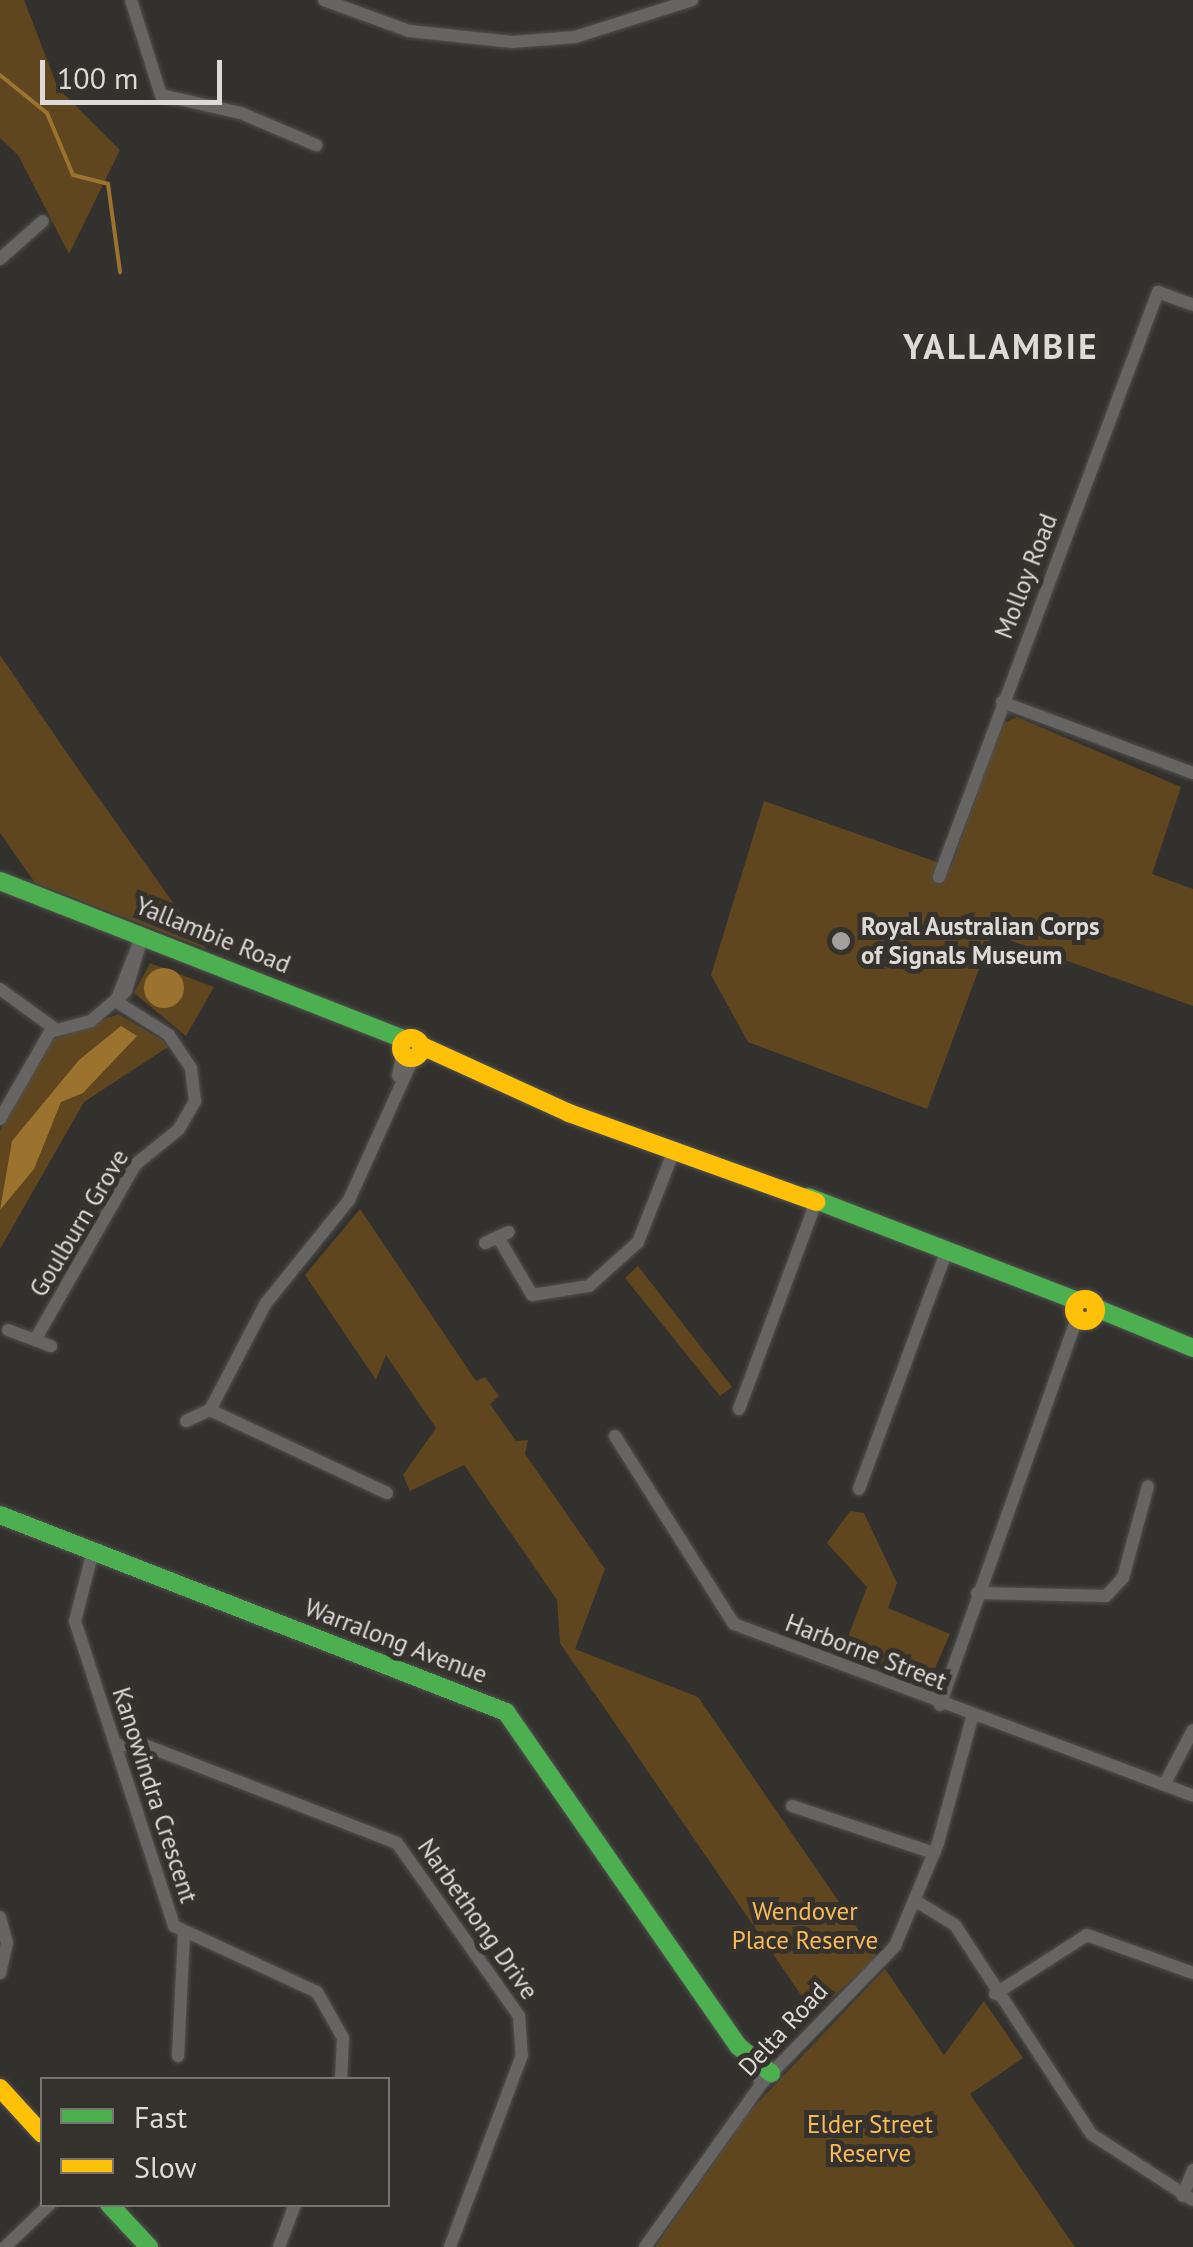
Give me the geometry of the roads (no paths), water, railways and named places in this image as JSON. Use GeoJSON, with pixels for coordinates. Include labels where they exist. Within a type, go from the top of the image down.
{"type":"FeatureCollection","features":[{"type":"Feature","properties":{"kind":"street"},"geometry":{"type":"LineString","coordinates":[[131,0],[161,95],[316,145]]}},
{"type":"Feature","properties":{"kind":"street"},"geometry":{"type":"LineString","coordinates":[[324,0],[410,30],[512,42],[575,37],[692,0]]}},
{"type":"Feature","properties":{"kind":"street"},"geometry":{"type":"LineString","coordinates":[[290,153],[297,137]]}},
{"type":"Feature","properties":{"kind":"street"},"geometry":{"type":"LineString","coordinates":[[0,258],[43,221]]}},
{"type":"Feature","properties":{"kind":"street","name":"Molloy Road"},"geometry":{"type":"LineString","coordinates":[[939,877],[1158,292],[1193,305]]}},
{"type":"Feature","properties":{"kind":"street"},"geometry":{"type":"LineString","coordinates":[[1002,702],[1193,772]]}},
{"type":"Feature","properties":{"kind":"street","name":"Yallambie Road"},"geometry":{"type":"LineString","coordinates":[[0,881],[410,1051],[465,1066],[816,1202],[1034,1287],[1084,1313],[1133,1325],[1193,1348]]}},
{"type":"Feature","properties":{"kind":"street","name":"Yallambie Road"},"geometry":{"type":"LineString","coordinates":[[0,891],[140,942]]}},
{"type":"Feature","properties":{"kind":"street"},"geometry":{"type":"LineString","coordinates":[[0,1119],[55,1028],[117,1002],[140,942]]}},
{"type":"Feature","properties":{"kind":"street"},"geometry":{"type":"LineString","coordinates":[[0,988],[55,1028]]}},
{"type":"Feature","properties":{"kind":"street","name":"Goulburn Grove"},"geometry":{"type":"LineString","coordinates":[[35,1340],[136,1164],[185,1123],[195,1101],[176,1043],[117,1002]]}},
{"type":"Feature","properties":{"kind":"street"},"geometry":{"type":"LineString","coordinates":[[186,1422],[210,1410],[273,1294],[349,1200],[410,1051]]}},
{"type":"Feature","properties":{"kind":"street"},"geometry":{"type":"LineString","coordinates":[[497,1238],[526,1291],[546,1298],[589,1286],[632,1252],[675,1148]]}},
{"type":"Feature","properties":{"kind":"street"},"geometry":{"type":"LineString","coordinates":[[739,1409],[816,1202]]}},
{"type":"Feature","properties":{"kind":"street"},"geometry":{"type":"LineString","coordinates":[[859,1489],[946,1253]]}},
{"type":"Feature","properties":{"kind":"street"},"geometry":{"type":"LineString","coordinates":[[935,1703],[1084,1313]]}},
{"type":"Feature","properties":{"kind":"street"},"geometry":{"type":"LineString","coordinates":[[8,1330],[52,1346]]}},
{"type":"Feature","properties":{"kind":"street"},"geometry":{"type":"LineString","coordinates":[[210,1410],[387,1494]]}},
{"type":"Feature","properties":{"kind":"street","name":"Harborne Street"},"geometry":{"type":"LineString","coordinates":[[615,1436],[727,1619],[978,1720],[1193,1796]]}},
{"type":"Feature","properties":{"kind":"street"},"geometry":{"type":"LineString","coordinates":[[977,1593],[1106,1596],[1123,1578],[1148,1486]]}},
{"type":"Feature","properties":{"kind":"street","name":"Warralong Avenue"},"geometry":{"type":"LineString","coordinates":[[0,1515],[506,1712],[738,2046],[766,2078]]}},
{"type":"Feature","properties":{"kind":"street","name":"Kanowindra Crescent"},"geometry":{"type":"LineString","coordinates":[[93,1551],[74,1612],[168,1910],[184,1933],[317,1992],[342,2038],[341,2077]]}},
{"type":"Feature","properties":{"kind":"street","name":"Delta Road"},"geometry":{"type":"LineString","coordinates":[[645,2247],[766,2078],[886,1957],[916,1901],[978,1720]]}},
{"type":"Feature","properties":{"kind":"street"},"geometry":{"type":"LineString","coordinates":[[1164,1785],[1193,1730]]}},
{"type":"Feature","properties":{"kind":"street","name":"Narbethong Drive"},"geometry":{"type":"LineString","coordinates":[[114,1745],[147,1746],[397,1843],[519,2016],[522,2055],[450,2247]]}},
{"type":"Feature","properties":{"kind":"street"},"geometry":{"type":"LineString","coordinates":[[792,1806],[934,1853]]}},
{"type":"Feature","properties":{"kind":"street"},"geometry":{"type":"LineString","coordinates":[[916,1901],[950,1918],[995,1994],[1092,2134],[1188,2198],[1193,2170]]}},
{"type":"Feature","properties":{"kind":"street"},"geometry":{"type":"LineString","coordinates":[[0,1917],[0,1973]]}},
{"type":"Feature","properties":{"kind":"street"},"geometry":{"type":"LineString","coordinates":[[178,2056],[184,1933]]}},
{"type":"Feature","properties":{"kind":"street"},"geometry":{"type":"LineString","coordinates":[[995,1994],[1087,1935],[1193,1973]]}},
{"type":"Feature","properties":{"kind":"street"},"geometry":{"type":"LineString","coordinates":[[0,2088],[40,2132]]}},
{"type":"Feature","properties":{"kind":"street"},"geometry":{"type":"LineString","coordinates":[[5,2247],[47,2207]]}},
{"type":"Feature","properties":{"kind":"street"},"geometry":{"type":"LineString","coordinates":[[111,2207],[149,2247]]}},
{"type":"Feature","properties":{"kind":"street"},"geometry":{"type":"LineString","coordinates":[[279,2247],[294,2207]]}},
{"type":"Feature","properties":{"kind":"waterway"},"geometry":{"type":"LineString","coordinates":[[0,75],[47,113],[73,175],[108,184],[120,272]]}},
{"type":"Feature","properties":{"kind":"place","name":"Royal Australian Corps of Signals Museum"},"geometry":{"type":"Point","coordinates":[841,941]}},
{"type":"Feature","properties":{"kind":"district","name":"YALLAMBIE"},"geometry":{"type":"Point","coordinates":[1001,346]}},
{"type":"Feature","properties":{"kind":"park label","name":"Wendover Place Reserve"},"geometry":{"type":"Point","coordinates":[805,1926]}},
{"type":"Feature","properties":{"kind":"park label","name":"Elder Street Reserve"},"geometry":{"type":"Point","coordinates":[870,2140]}}]}
